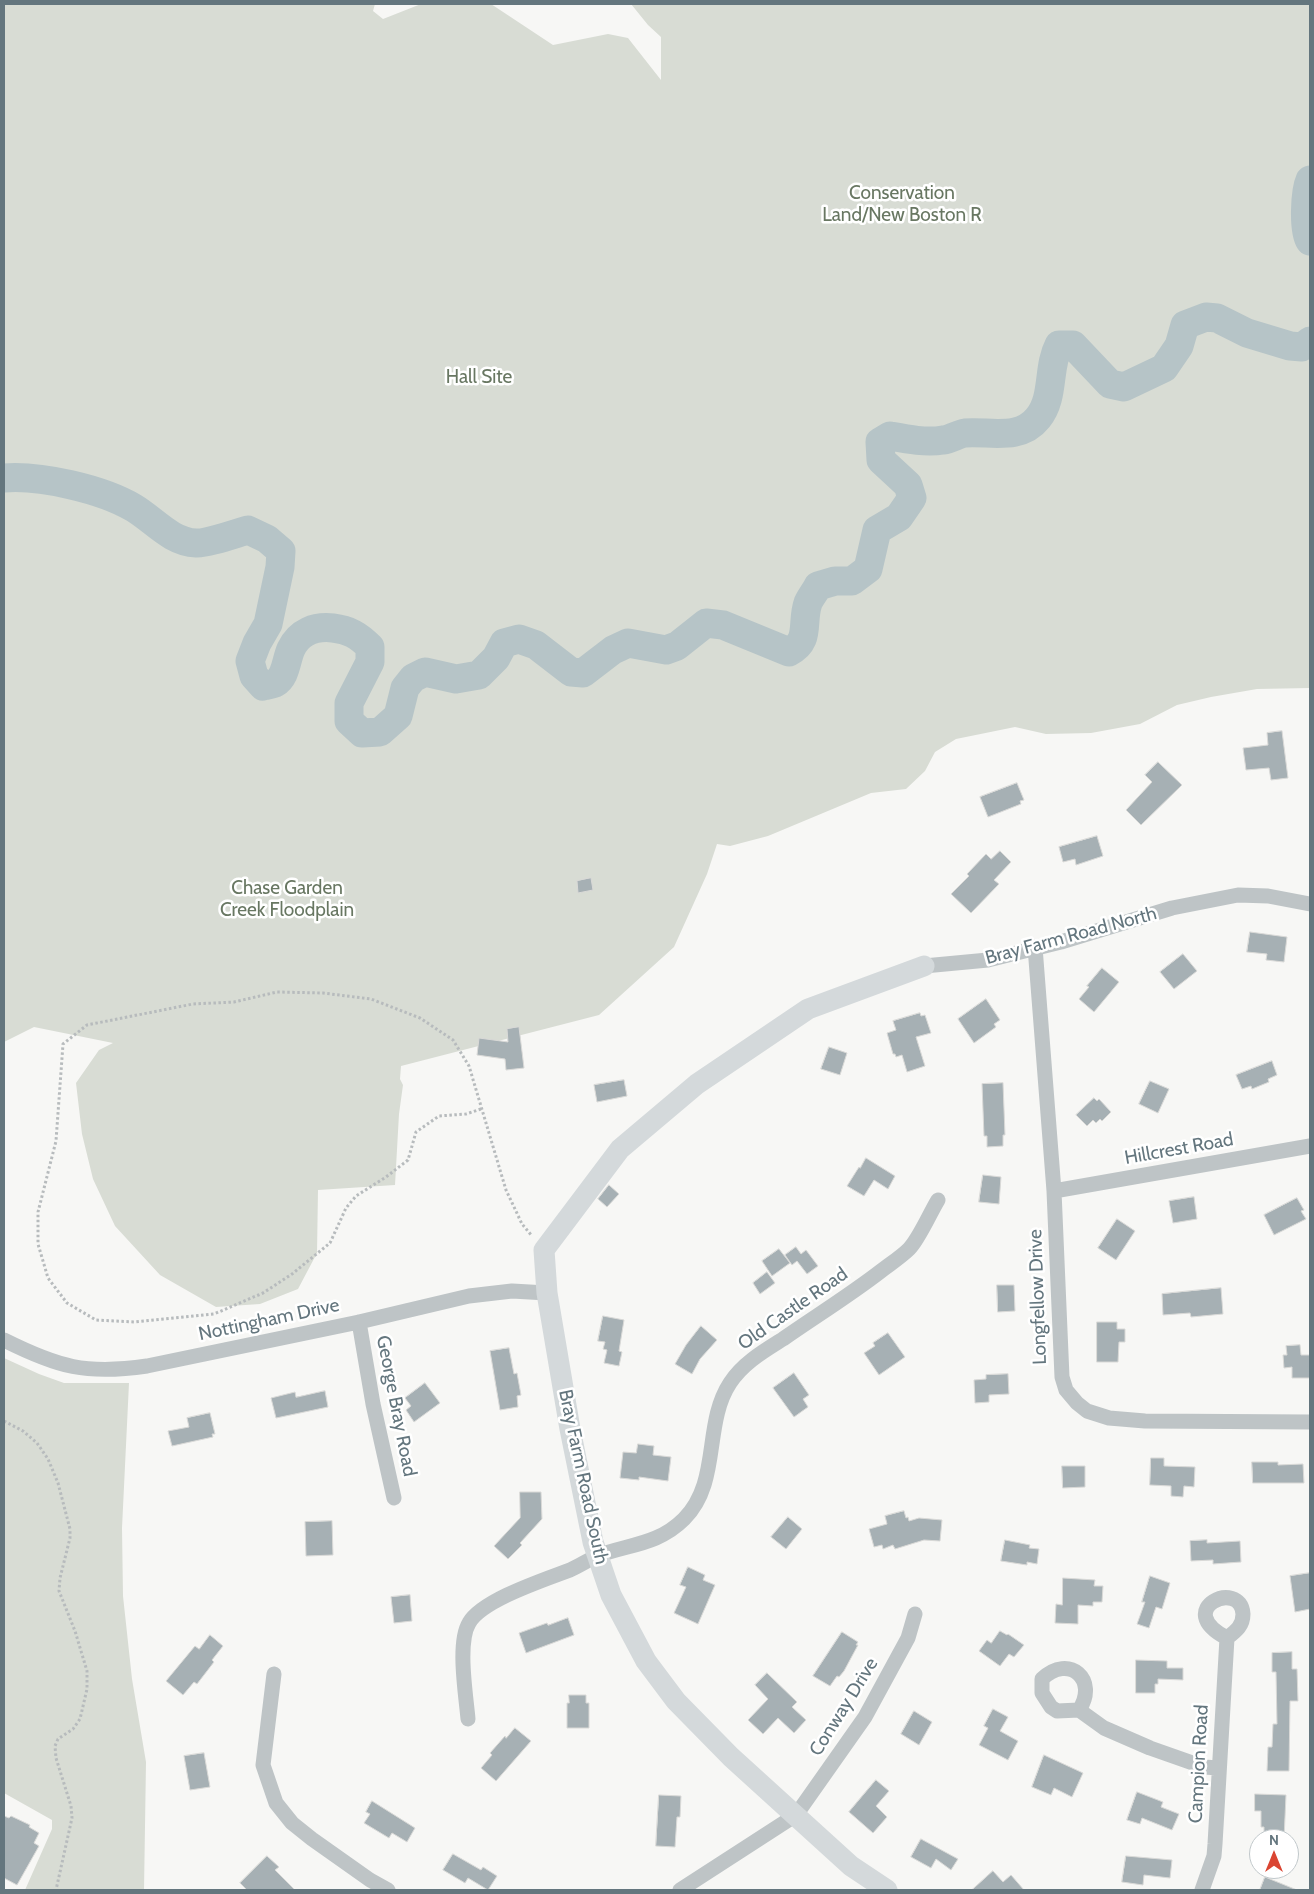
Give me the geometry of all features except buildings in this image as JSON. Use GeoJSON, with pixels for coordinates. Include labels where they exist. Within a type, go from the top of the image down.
{"type":"FeatureCollection","features":[{"type":"Feature","properties":{"kind":"street","name":"Bray Farm Road North"},"geometry":{"type":"LineString","coordinates":[[544,1250],[620,1149],[697,1084],[808,1009],[924,966],[988,960],[1034,947],[1061,942],[1172,908],[1238,895],[1268,896],[1310,904]]}},
{"type":"Feature","properties":{"kind":"street","name":"Longfellow Drive"},"geometry":{"type":"LineString","coordinates":[[1034,947],[1054,1191],[1062,1377],[1066,1390],[1087,1411],[1121,1420],[1310,1422]]}},
{"type":"Feature","properties":{"kind":"street","name":"Hillcrest Road"},"geometry":{"type":"LineString","coordinates":[[1054,1191],[1310,1146]]}},
{"type":"Feature","properties":{"kind":"street","name":"Old Castle Road"},"geometry":{"type":"LineString","coordinates":[[468,1719],[463,1642],[469,1623],[482,1610],[498,1600],[574,1568],[597,1556],[644,1544],[667,1533],[684,1519],[697,1503],[704,1488],[715,1425],[722,1398],[730,1382],[755,1357],[862,1286],[909,1249],[938,1200]]}},
{"type":"Feature","properties":{"kind":"street","name":"Bray Farm Road South"},"geometry":{"type":"LineString","coordinates":[[544,1250],[547,1293],[570,1429],[592,1542],[611,1595],[646,1661],[676,1701],[731,1756],[850,1866],[887,1890]]}},
{"type":"Feature","properties":{"kind":"street","name":"Nottingham Drive"},"geometry":{"type":"LineString","coordinates":[[4,1340],[38,1357],[65,1366],[85,1370],[120,1370],[360,1322],[469,1296],[512,1291],[547,1293]]}},
{"type":"Feature","properties":{"kind":"street","name":"George Bray Road"},"geometry":{"type":"LineString","coordinates":[[360,1322],[372,1404],[394,1498]]}},
{"type":"Feature","properties":{"kind":"street","name":"Conway Drive"},"geometry":{"type":"LineString","coordinates":[[796,1815],[865,1717],[908,1638],[915,1614]]}},
{"type":"Feature","properties":{"kind":"street","name":"Campion Road"},"geometry":{"type":"LineString","coordinates":[[1202,1890],[1214,1856],[1227,1638]]}},
{"type":"Feature","properties":{"kind":"street"},"geometry":{"type":"LineString","coordinates":[[274,1674],[263,1765],[276,1803],[292,1823],[367,1885],[388,1890]]}},
{"type":"Feature","properties":{"kind":"street"},"geometry":{"type":"LineString","coordinates":[[1078,1710],[1104,1728],[1150,1748],[1204,1767],[1219,1768]]}},
{"type":"Feature","properties":{"kind":"street"},"geometry":{"type":"LineString","coordinates":[[680,1890],[796,1815]]}},
{"type":"Feature","properties":{"kind":"path"},"geometry":{"type":"LineString","coordinates":[[481,1109],[466,1114],[440,1116],[416,1132],[408,1160],[356,1196],[346,1208],[330,1243],[292,1274],[270,1288],[214,1314],[135,1322],[96,1320],[67,1304],[48,1278],[38,1244],[38,1212],[56,1141],[62,1044],[87,1025],[193,1004],[234,1002],[277,992],[323,993],[371,999],[420,1018],[453,1040],[469,1066],[506,1190],[522,1224],[544,1250]]}},
{"type":"Feature","properties":{"kind":"path"},"geometry":{"type":"LineString","coordinates":[[4,1421],[23,1431],[37,1443],[48,1459],[58,1484],[70,1529],[70,1538],[60,1578],[59,1591],[75,1631],[87,1671],[87,1689],[80,1719],[73,1729],[58,1739],[55,1746],[56,1758],[72,1818],[56,1890]]}},
{"type":"Feature","properties":{"kind":"green space"},"geometry":{"type":"Polygon","coordinates":[[[4,4],[375,4],[373,11],[383,19],[421,4],[491,4],[553,45],[608,34],[628,38],[661,80],[661,37],[648,25],[631,4],[1310,4],[1310,688],[1257,689],[1211,697],[1177,705],[1140,724],[1091,733],[1046,734],[1015,727],[956,739],[935,752],[925,771],[906,789],[871,793],[768,836],[730,846],[717,844],[707,874],[674,947],[599,1015],[401,1066],[400,1079],[403,1085],[399,1114],[395,1185],[318,1190],[317,1253],[298,1289],[260,1304],[216,1307],[160,1275],[115,1226],[93,1179],[82,1134],[76,1083],[99,1050],[113,1043],[34,1027],[4,1042],[4,4]]]}},
{"type":"Feature","properties":{"kind":"green space"},"geometry":{"type":"Polygon","coordinates":[[[4,1358],[64,1383],[129,1383],[122,1528],[123,1596],[132,1679],[146,1762],[144,1890],[25,1890],[52,1829],[52,1820],[4,1793],[4,1358]]]}},
{"type":"Feature","properties":{"kind":"waterway"},"geometry":{"type":"LineString","coordinates":[[1310,180],[1306,210],[1306,228],[1310,241]]}},
{"type":"Feature","properties":{"kind":"waterway"},"geometry":{"type":"LineString","coordinates":[[4,478],[53,481],[88,489],[121,501],[134,508],[171,535],[187,542],[207,542],[248,530],[267,539],[281,551],[280,567],[268,624],[257,643],[250,661],[254,676],[263,686],[274,684],[279,680],[284,673],[289,653],[294,643],[308,631],[326,628],[349,632],[370,647],[370,662],[349,703],[349,721],[362,733],[380,732],[398,716],[405,688],[413,678],[425,672],[456,679],[479,675],[496,658],[504,643],[519,639],[536,645],[571,672],[583,673],[613,650],[628,643],[666,650],[677,646],[706,623],[723,625],[789,652],[796,648],[803,637],[808,603],[818,586],[835,581],[852,581],[868,569],[877,530],[899,517],[912,498],[908,485],[881,460],[880,442],[890,436],[936,441],[965,433],[1004,433],[1023,430],[1038,418],[1047,401],[1053,363],[1059,345],[1073,345],[1110,384],[1124,387],[1164,368],[1179,346],[1185,325],[1206,317],[1217,318],[1247,333],[1290,346],[1302,347],[1310,341]]}},
{"type":"Feature","properties":{"kind":"park label","name":"Conservation Land/New Boston R"},"geometry":{"type":"Point","coordinates":[902,204]}},
{"type":"Feature","properties":{"kind":"park label","name":"Hall Site"},"geometry":{"type":"Point","coordinates":[479,377]}},
{"type":"Feature","properties":{"kind":"park label","name":"Chase Garden Creek Floodplain"},"geometry":{"type":"Point","coordinates":[287,899]}}]}
